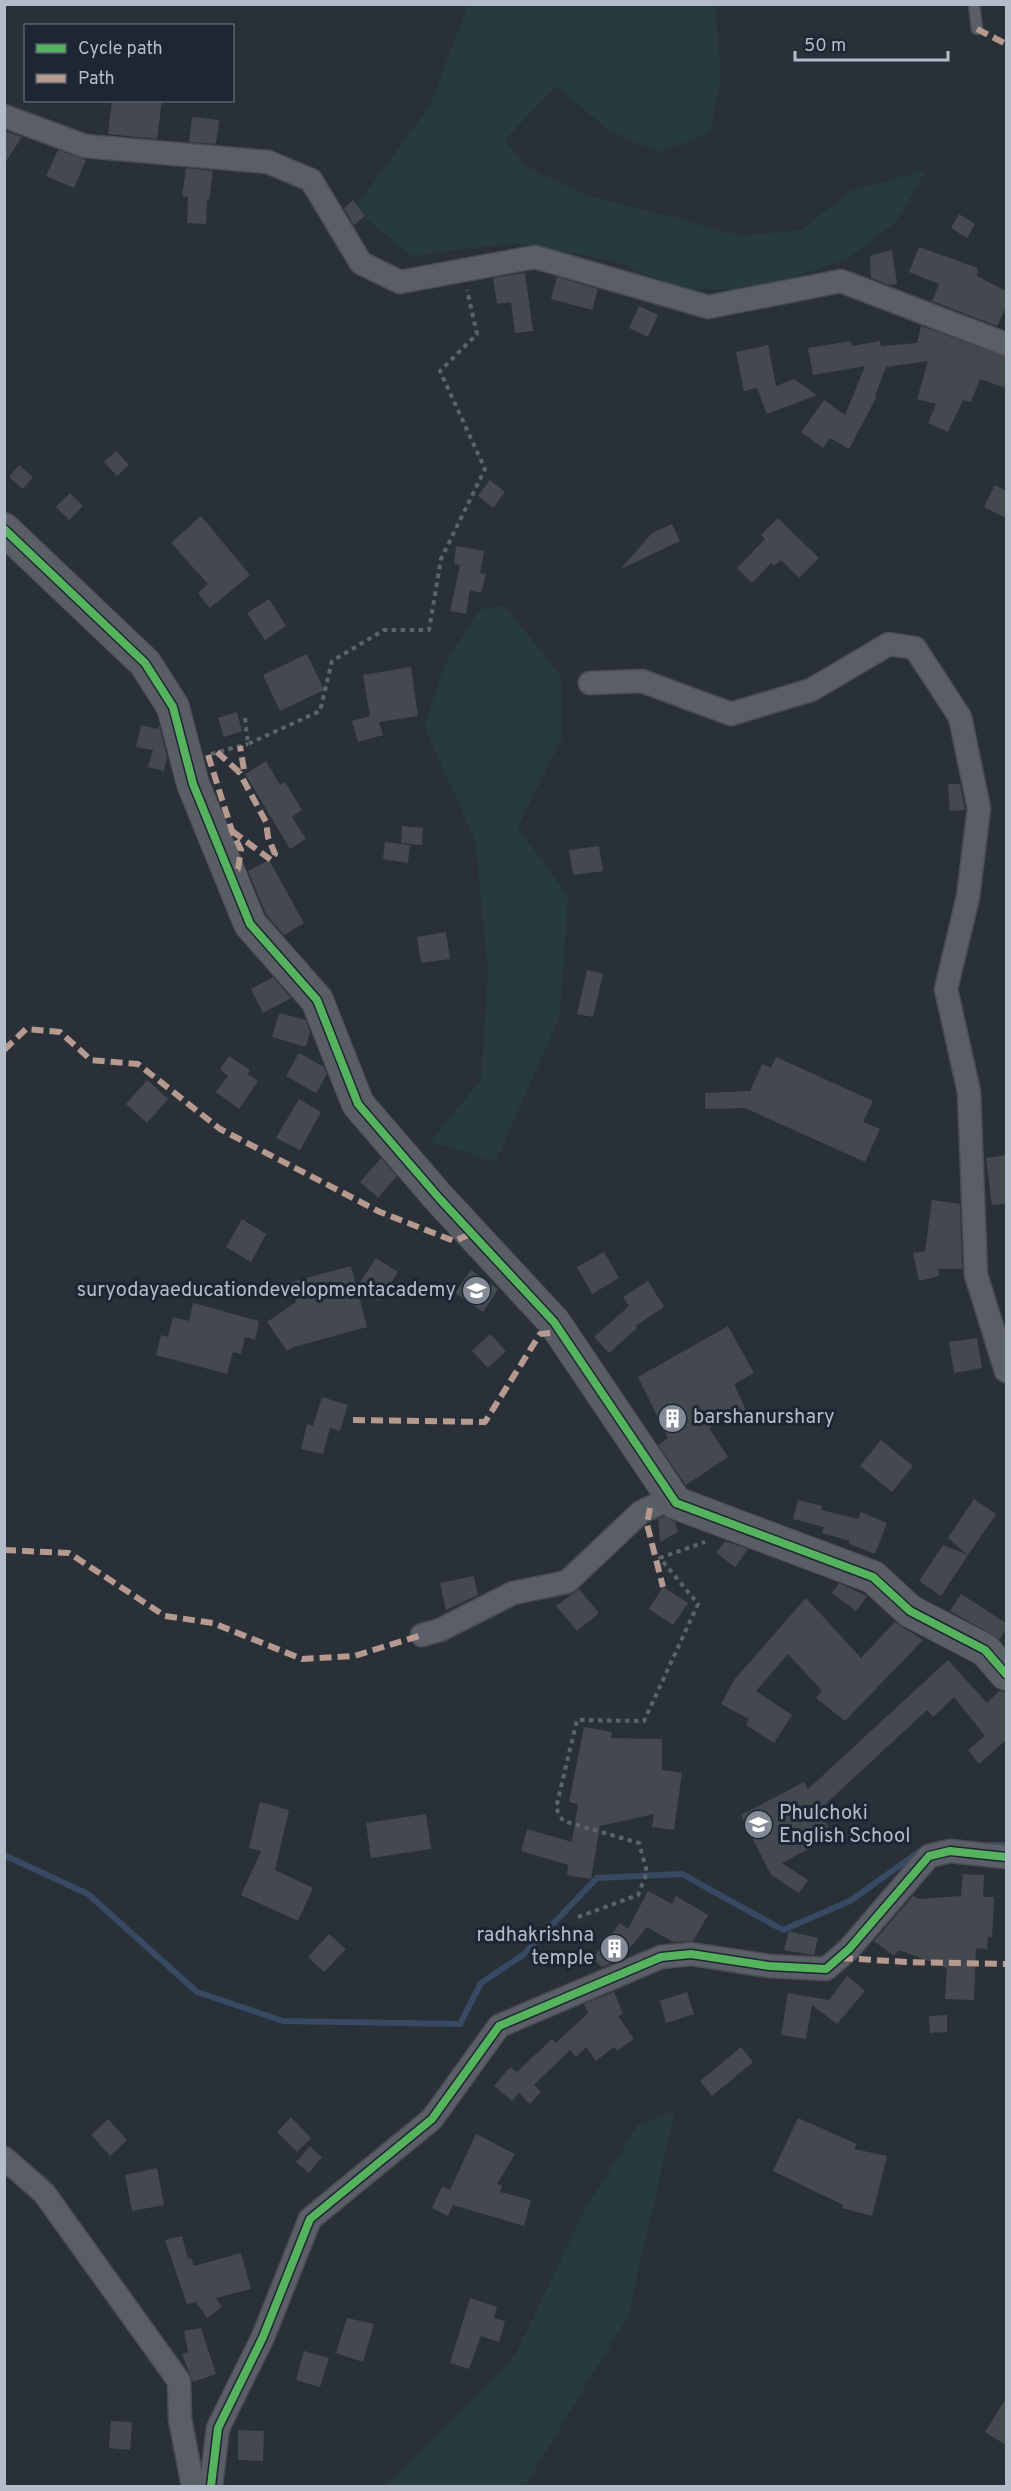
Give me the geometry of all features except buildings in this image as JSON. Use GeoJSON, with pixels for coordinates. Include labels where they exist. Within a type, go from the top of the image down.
{"type":"FeatureCollection","features":[{"type":"Feature","properties":{"kind":"street"},"geometry":{"type":"LineString","coordinates":[[4,116],[85,146],[268,162],[311,180],[361,263],[400,282],[535,257],[708,307],[841,281],[1006,344]]}},
{"type":"Feature","properties":{"kind":"street"},"geometry":{"type":"LineString","coordinates":[[4,529],[146,663],[173,707],[193,784],[250,924],[317,1000],[358,1104],[439,1198],[554,1322],[676,1503]]}},
{"type":"Feature","properties":{"kind":"street"},"geometry":{"type":"LineString","coordinates":[[590,683],[642,681],[731,714],[812,690],[889,644],[915,648],[960,717],[979,808],[968,897],[946,989],[969,1092],[976,1275],[1006,1371]]}},
{"type":"Feature","properties":{"kind":"street"},"geometry":{"type":"LineString","coordinates":[[422,1635],[440,1630],[513,1593],[567,1582],[641,1512],[663,1502],[676,1503],[873,1577],[910,1611],[985,1650],[1006,1674]]}},
{"type":"Feature","properties":{"kind":"street"},"geometry":{"type":"LineString","coordinates":[[211,2487],[218,2428],[262,2337],[310,2219],[432,2119],[499,2026],[661,1957],[691,1954],[769,1966],[826,1969],[849,1949],[929,1856],[950,1851],[1006,1857]]}},
{"type":"Feature","properties":{"kind":"street"},"geometry":{"type":"LineString","coordinates":[[4,2158],[44,2193],[179,2381],[180,2419],[193,2487]]}},
{"type":"Feature","properties":{"kind":"lane"},"geometry":{"type":"LineString","coordinates":[[974,4],[977,29]]}},
{"type":"Feature","properties":{"kind":"path"},"geometry":{"type":"LineString","coordinates":[[187,760],[248,744],[320,711],[332,661],[384,630],[429,630],[441,559],[485,470],[440,371],[477,334],[463,271]]}},
{"type":"Feature","properties":{"kind":"path"},"geometry":{"type":"LineString","coordinates":[[245,718],[248,744]]}},
{"type":"Feature","properties":{"kind":"path"},"geometry":{"type":"LineString","coordinates":[[578,1917],[639,1895],[647,1872],[639,1843],[562,1821],[556,1808],[577,1720],[644,1721],[698,1604],[660,1558],[715,1539],[727,1522]]}},
{"type":"Feature","properties":{"kind":"green space"},"geometry":{"type":"Polygon","coordinates":[[[468,5],[715,5],[721,76],[710,132],[661,152],[610,131],[556,86],[505,140],[527,168],[587,195],[742,236],[801,230],[851,191],[926,170],[896,222],[847,259],[758,289],[683,289],[611,260],[513,243],[412,256],[354,209],[430,105],[468,5]]]}},
{"type":"Feature","properties":{"kind":"green space"},"geometry":{"type":"Polygon","coordinates":[[[504,605],[561,676],[562,738],[518,827],[568,897],[560,1016],[496,1161],[430,1142],[481,1080],[488,971],[475,840],[424,726],[444,666],[479,610],[504,605]]]}},
{"type":"Feature","properties":{"kind":"green space"},"geometry":{"type":"Polygon","coordinates":[[[675,2111],[628,2316],[525,2486],[384,2486],[399,2474],[515,2355],[587,2206],[638,2125],[675,2111]]]}},
{"type":"Feature","properties":{"kind":"waterway"},"geometry":{"type":"LineString","coordinates":[[990,1845],[1006,1845]]}},
{"type":"Feature","properties":{"kind":"waterway"},"geometry":{"type":"LineString","coordinates":[[4,1855],[88,1894],[197,1992],[283,2021],[460,2024],[481,1983],[523,1955],[597,1878],[682,1874],[783,1930],[850,1901],[926,1847]]}},
{"type":"Feature","properties":{"kind":"marked path"},"geometry":{"type":"LineString","coordinates":[[977,29],[1006,44]]}},
{"type":"Feature","properties":{"kind":"marked path"},"geometry":{"type":"LineString","coordinates":[[217,752],[239,772],[244,770],[240,746]]}},
{"type":"Feature","properties":{"kind":"marked path"},"geometry":{"type":"LineString","coordinates":[[208,755],[232,831],[241,850],[238,869],[229,873]]}},
{"type":"Feature","properties":{"kind":"marked path"},"geometry":{"type":"LineString","coordinates":[[232,831],[271,860],[275,854],[268,837],[266,822],[239,772]]}},
{"type":"Feature","properties":{"kind":"marked path"},"geometry":{"type":"LineString","coordinates":[[4,1050],[26,1029],[60,1032],[91,1060],[138,1064],[220,1129],[380,1212],[454,1241],[473,1233]]}},
{"type":"Feature","properties":{"kind":"marked path"},"geometry":{"type":"LineString","coordinates":[[353,1420],[485,1422],[540,1334],[562,1332]]}},
{"type":"Feature","properties":{"kind":"marked path"},"geometry":{"type":"LineString","coordinates":[[650,1508],[647,1524],[663,1587]]}},
{"type":"Feature","properties":{"kind":"marked path"},"geometry":{"type":"LineString","coordinates":[[4,1550],[69,1553],[165,1616],[213,1623],[302,1659],[354,1656],[422,1635]]}},
{"type":"Feature","properties":{"kind":"marked path"},"geometry":{"type":"LineString","coordinates":[[841,1958],[1006,1964]]}},
{"type":"Feature","properties":{"kind":"cycle path"},"geometry":{"type":"LineString","coordinates":[[4,529],[145,663],[173,707],[193,784],[250,924],[317,1000],[358,1104],[439,1198],[554,1322],[676,1503],[873,1577],[910,1611],[985,1650],[1006,1674]]}},
{"type":"Feature","properties":{"kind":"cycle path"},"geometry":{"type":"LineString","coordinates":[[211,2486],[218,2428],[263,2337],[310,2219],[432,2119],[499,2026],[661,1957],[691,1954],[769,1966],[826,1969],[849,1949],[929,1856],[950,1851],[1006,1857]]}},
{"type":"Feature","properties":{"kind":"place","name":"suryodayaeducationdevelopmentacademy"},"geometry":{"type":"Point","coordinates":[477,1291]}},
{"type":"Feature","properties":{"kind":"place","name":"barshanurshary"},"geometry":{"type":"Point","coordinates":[672,1418]}},
{"type":"Feature","properties":{"kind":"place","name":"Phulchoki English School"},"geometry":{"type":"Point","coordinates":[758,1825]}},
{"type":"Feature","properties":{"kind":"place","name":"radhakrishna temple"},"geometry":{"type":"Point","coordinates":[615,1948]}}]}
